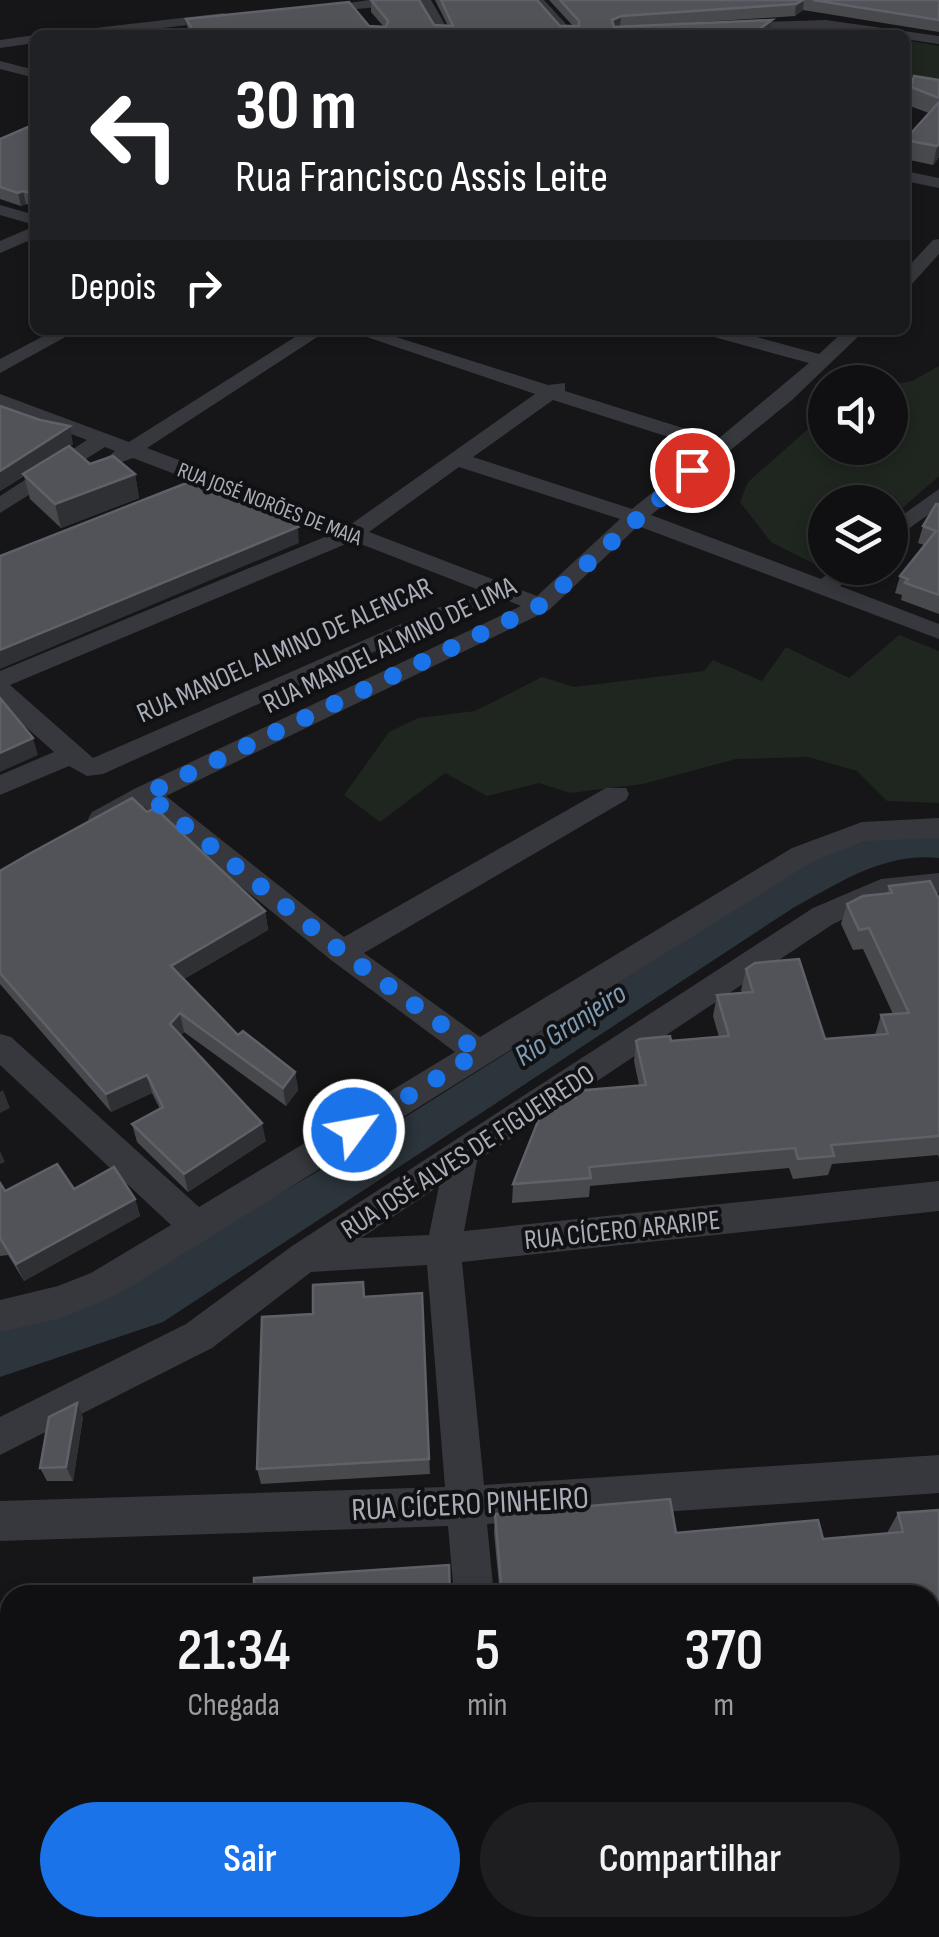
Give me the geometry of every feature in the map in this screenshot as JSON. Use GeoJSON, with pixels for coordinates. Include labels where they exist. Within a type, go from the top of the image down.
{"type":"FeatureCollection","features":[{"type":"Feature","properties":{"kind":"street"},"geometry":{"type":"LineString","coordinates":[[305,10],[352,2],[411,0]]}},
{"type":"Feature","properties":{"kind":"street"},"geometry":{"type":"LineString","coordinates":[[424,0],[441,30]]}},
{"type":"Feature","properties":{"kind":"street"},"geometry":{"type":"LineString","coordinates":[[537,0],[564,30]]}},
{"type":"Feature","properties":{"kind":"street"},"geometry":{"type":"LineString","coordinates":[[352,2],[366,20]]}},
{"type":"Feature","properties":{"kind":"street"},"geometry":{"type":"LineString","coordinates":[[793,30],[816,12]]}},
{"type":"Feature","properties":{"kind":"street"},"geometry":{"type":"LineString","coordinates":[[112,30],[239,16]]}},
{"type":"Feature","properties":{"kind":"street"},"geometry":{"type":"LineString","coordinates":[[725,28],[802,24],[858,30]]}},
{"type":"Feature","properties":{"kind":"street"},"geometry":{"type":"LineString","coordinates":[[910,36],[939,40]]}},
{"type":"Feature","properties":{"kind":"street"},"geometry":{"type":"LineString","coordinates":[[0,44],[30,40]]}},
{"type":"Feature","properties":{"kind":"street"},"geometry":{"type":"LineString","coordinates":[[0,65],[30,73]]}},
{"type":"Feature","properties":{"kind":"street"},"geometry":{"type":"LineString","coordinates":[[910,177],[939,184]]}},
{"type":"Feature","properties":{"kind":"street"},"geometry":{"type":"LineString","coordinates":[[0,210],[30,219]]}},
{"type":"Feature","properties":{"kind":"street"},"geometry":{"type":"LineString","coordinates":[[0,220],[30,229]]}},
{"type":"Feature","properties":{"kind":"street"},"geometry":{"type":"LineString","coordinates":[[0,248],[30,233]]}},
{"type":"Feature","properties":{"kind":"street"},"geometry":{"type":"LineString","coordinates":[[910,276],[939,244]]}},
{"type":"Feature","properties":{"kind":"street"},"geometry":{"type":"LineString","coordinates":[[0,368],[60,335]]}},
{"type":"Feature","properties":{"kind":"street"},"geometry":{"type":"LineString","coordinates":[[122,454],[311,335]]}},
{"type":"Feature","properties":{"kind":"street"},"geometry":{"type":"LineString","coordinates":[[728,335],[824,361]]}},
{"type":"Feature","properties":{"kind":"street","name":"RUA MANOEL ALMINO DE LIMA"},"geometry":{"type":"LineString","coordinates":[[81,832],[146,794],[531,610],[851,335]]}},
{"type":"Feature","properties":{"kind":"street"},"geometry":{"type":"LineString","coordinates":[[397,337],[726,442]]}},
{"type":"Feature","properties":{"kind":"street"},"geometry":{"type":"LineString","coordinates":[[0,680],[342,538],[554,390]]}},
{"type":"Feature","properties":{"kind":"street","name":"RUA JOSÉ NORÕES DE MAIA"},"geometry":{"type":"LineString","coordinates":[[0,400],[95,444]]}},
{"type":"Feature","properties":{"kind":"street","name":"RUA JOSÉ NORÕES DE MAIA"},"geometry":{"type":"LineString","coordinates":[[0,414],[95,444],[342,538],[472,599],[531,610]]}},
{"type":"Feature","properties":{"kind":"street"},"geometry":{"type":"LineString","coordinates":[[0,506],[95,444]]}},
{"type":"Feature","properties":{"kind":"street","name":"RUA JOSÉ NORÕES DE MAIA"},"geometry":{"type":"LineString","coordinates":[[122,454],[183,492],[342,538],[501,591],[531,610]]}},
{"type":"Feature","properties":{"kind":"street"},"geometry":{"type":"LineString","coordinates":[[456,459],[825,586],[939,632]]}},
{"type":"Feature","properties":{"kind":"street"},"geometry":{"type":"LineString","coordinates":[[908,521],[939,496]]}},
{"type":"Feature","properties":{"kind":"street","name":"RUA MANOEL ALMINO DE ALENCAR"},"geometry":{"type":"LineString","coordinates":[[0,786],[83,761],[472,599],[501,591]]}},
{"type":"Feature","properties":{"kind":"street"},"geometry":{"type":"LineString","coordinates":[[0,690],[83,761]]}},
{"type":"Feature","properties":{"kind":"street"},"geometry":{"type":"LineString","coordinates":[[146,794],[342,952],[479,1052]]}},
{"type":"Feature","properties":{"kind":"street"},"geometry":{"type":"LineString","coordinates":[[342,952],[616,794]]}},
{"type":"Feature","properties":{"kind":"street"},"geometry":{"type":"LineString","coordinates":[[0,1316],[61,1302],[104,1284],[802,855],[862,832],[939,828]]}},
{"type":"Feature","properties":{"kind":"street","name":"RUA JOSÉ ALVES DE FIGUEIREDO"},"geometry":{"type":"LineString","coordinates":[[0,1436],[199,1336],[304,1258],[822,916],[881,888],[939,882]]}},
{"type":"Feature","properties":{"kind":"street"},"geometry":{"type":"LineString","coordinates":[[0,1046],[198,1228]]}},
{"type":"Feature","properties":{"kind":"street"},"geometry":{"type":"LineString","coordinates":[[462,1154],[442,1249],[473,1585]]}},
{"type":"Feature","properties":{"kind":"street","name":"RUA CÍCERO ARARIPE"},"geometry":{"type":"LineString","coordinates":[[304,1258],[442,1249],[939,1196]]}},
{"type":"Feature","properties":{"kind":"street","name":"RUA CÍCERO PINHEIRO"},"geometry":{"type":"LineString","coordinates":[[0,1520],[466,1506],[939,1474]]}},
{"type":"Feature","properties":{"kind":"shaded area"},"geometry":{"type":"Polygon","coordinates":[[[910,41],[939,46],[939,91],[910,86],[910,41]]]}},
{"type":"Feature","properties":{"kind":"shaded area"},"geometry":{"type":"Polygon","coordinates":[[[939,366],[939,476],[908,503],[908,485],[808,485],[808,561],[771,542],[740,502],[748,482],[808,429],[808,465],[908,465],[908,382],[939,366]]]}},
{"type":"Feature","properties":{"kind":"shaded area"},"geometry":{"type":"Polygon","coordinates":[[[899,635],[939,651],[939,803],[887,801],[857,771],[808,757],[736,759],[643,784],[570,793],[539,783],[487,796],[445,773],[380,822],[344,795],[389,732],[418,718],[475,711],[542,677],[574,687],[704,671],[713,660],[762,681],[786,647],[849,678],[899,635]]]}},
{"type":"Feature","properties":{"kind":"water","name":"Rio Granjeiro"},"geometry":{"type":"Polygon","coordinates":[[[939,833],[939,858],[899,860],[863,871],[793,908],[163,1322],[0,1377],[0,1332],[112,1290],[334,1162],[814,859],[870,838],[939,833]]]}},
{"type":"Feature","properties":{"kind":"building"},"geometry":{"type":"Polygon","coordinates":[[[371,0],[419,0],[434,25],[453,26],[441,0],[537,0],[560,26],[579,26],[560,0],[803,0],[796,4],[621,16],[612,20],[614,27],[772,20],[758,30],[193,30],[186,19],[349,2],[369,26],[386,27],[388,21],[371,0]]]}},
{"type":"Feature","properties":{"kind":"building"},"geometry":{"type":"Polygon","coordinates":[[[813,0],[939,0],[939,20],[813,0]]]}},
{"type":"Feature","properties":{"kind":"building"},"geometry":{"type":"Polygon","coordinates":[[[914,76],[939,80],[939,98],[911,87],[914,76]]]}},
{"type":"Feature","properties":{"kind":"building"},"geometry":{"type":"Polygon","coordinates":[[[939,102],[937,146],[910,141],[910,134],[939,102]]]}},
{"type":"Feature","properties":{"kind":"building"},"geometry":{"type":"Polygon","coordinates":[[[30,126],[30,193],[0,187],[0,139],[30,126]]]}},
{"type":"Feature","properties":{"kind":"building"},"geometry":{"type":"Polygon","coordinates":[[[0,406],[40,420],[70,426],[0,471],[0,406]]]}},
{"type":"Feature","properties":{"kind":"building"},"geometry":{"type":"Polygon","coordinates":[[[69,446],[90,464],[113,456],[135,474],[55,504],[23,474],[69,446]]]}},
{"type":"Feature","properties":{"kind":"building"},"geometry":{"type":"Polygon","coordinates":[[[202,477],[221,492],[236,487],[253,501],[261,498],[298,527],[0,650],[0,556],[202,477]]]}},
{"type":"Feature","properties":{"kind":"building"},"geometry":{"type":"Polygon","coordinates":[[[939,504],[939,595],[908,584],[908,566],[936,531],[923,526],[939,504]]]}},
{"type":"Feature","properties":{"kind":"building"},"geometry":{"type":"Polygon","coordinates":[[[0,698],[33,738],[0,753],[0,698]]]}},
{"type":"Feature","properties":{"kind":"building"},"geometry":{"type":"Polygon","coordinates":[[[132,798],[147,812],[155,808],[265,911],[171,966],[238,1035],[243,1031],[295,1072],[283,1088],[180,1013],[170,1024],[262,1123],[184,1174],[132,1124],[163,1107],[147,1075],[106,1094],[0,973],[0,871],[132,798]]]}},
{"type":"Feature","properties":{"kind":"building"},"geometry":{"type":"Polygon","coordinates":[[[930,881],[939,899],[939,1136],[831,1145],[834,1156],[798,1159],[795,1148],[589,1167],[591,1178],[513,1184],[546,1101],[576,1098],[575,1091],[646,1085],[636,1041],[640,1039],[670,1036],[671,1041],[729,1036],[717,995],[753,992],[746,969],[755,963],[799,959],[825,1039],[888,1034],[881,1015],[909,1013],[869,928],[859,930],[847,904],[863,896],[892,893],[889,886],[930,881]]]}},
{"type":"Feature","properties":{"kind":"building"},"geometry":{"type":"Polygon","coordinates":[[[57,1164],[74,1189],[114,1167],[135,1199],[16,1264],[0,1238],[0,1183],[5,1191],[57,1164]]]}},
{"type":"Feature","properties":{"kind":"building"},"geometry":{"type":"Polygon","coordinates":[[[363,1282],[364,1297],[422,1293],[429,1459],[257,1469],[262,1317],[313,1314],[313,1285],[363,1282]]]}},
{"type":"Feature","properties":{"kind":"building"},"geometry":{"type":"Polygon","coordinates":[[[77,1403],[66,1467],[40,1468],[49,1417],[77,1403]]]}},
{"type":"Feature","properties":{"kind":"building"},"geometry":{"type":"Polygon","coordinates":[[[670,1499],[676,1533],[818,1520],[823,1539],[903,1532],[898,1513],[939,1510],[939,1585],[501,1585],[495,1514],[670,1499]]]}},
{"type":"Feature","properties":{"kind":"building"},"geometry":{"type":"Polygon","coordinates":[[[449,1565],[450,1585],[254,1585],[254,1578],[449,1565]]]}},
{"type":"Feature","properties":{"kind":"route"},"geometry":{"type":"LineString","coordinates":[[354,1130],[479,1052],[342,952],[146,794],[541,605],[692,470]]}}]}
